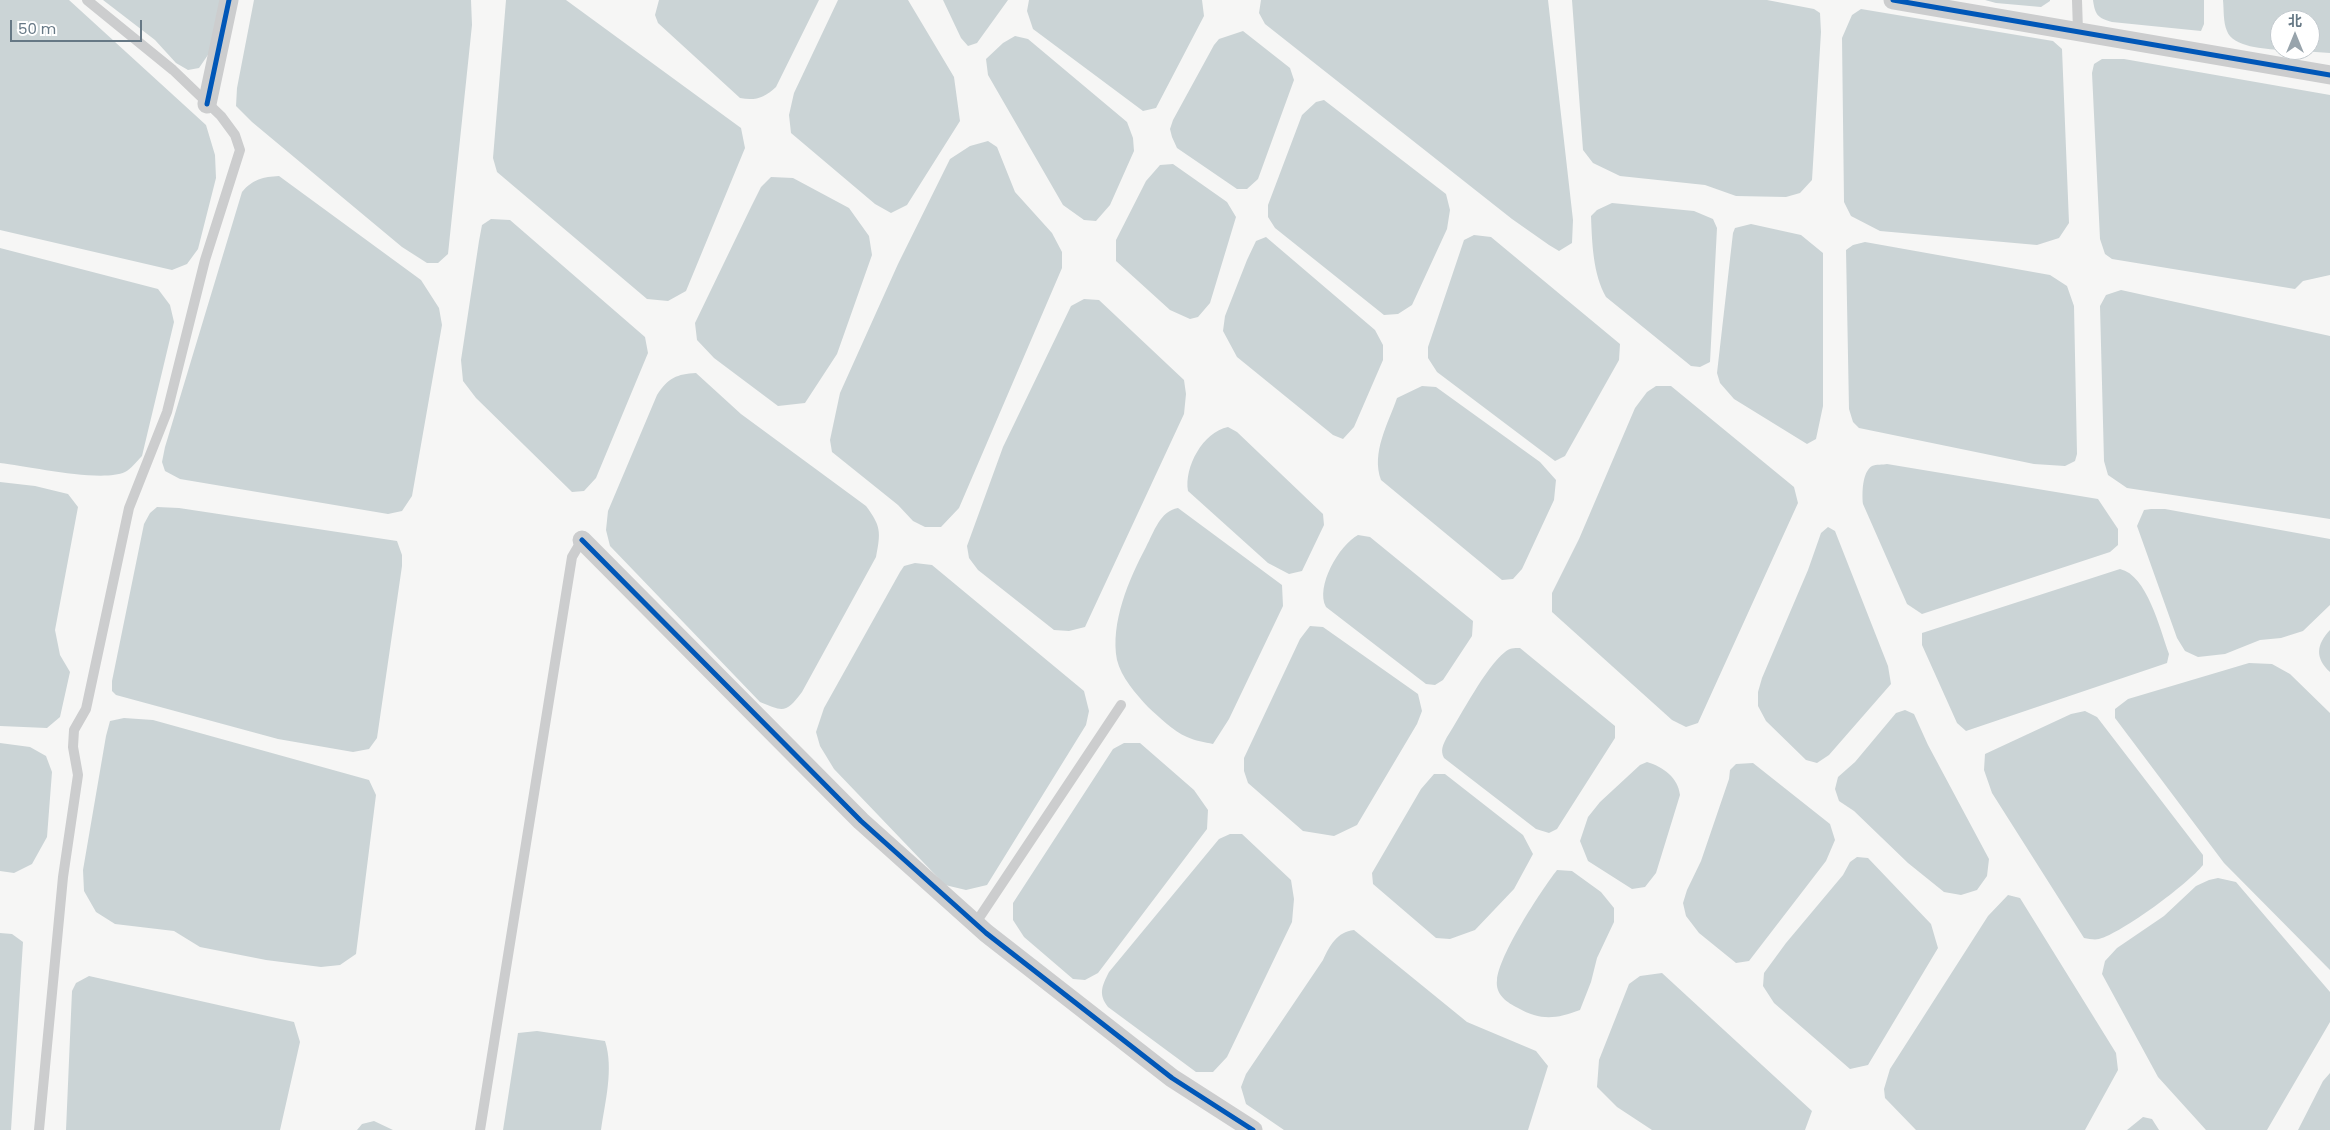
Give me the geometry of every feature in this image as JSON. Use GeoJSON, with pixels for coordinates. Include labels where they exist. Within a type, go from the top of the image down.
{"type":"FeatureCollection","features":[{"type":"Feature","properties":{"kind":"street"},"geometry":{"type":"LineString","coordinates":[[207,104],[228,0]]}},
{"type":"Feature","properties":{"kind":"street"},"geometry":{"type":"LineString","coordinates":[[1893,0],[2330,75]]}},
{"type":"Feature","properties":{"kind":"street"},"geometry":{"type":"LineString","coordinates":[[582,540],[861,821],[975,924],[1064,996],[1172,1078],[1253,1130]]}},
{"type":"Feature","properties":{"kind":"lane"},"geometry":{"type":"LineString","coordinates":[[39,1130],[63,877],[78,776],[73,747],[74,730],[86,709],[129,508],[167,412],[204,260],[240,150],[235,135],[221,116],[173,70],[87,0]]}},
{"type":"Feature","properties":{"kind":"lane"},"geometry":{"type":"LineString","coordinates":[[2077,0],[2078,32]]}},
{"type":"Feature","properties":{"kind":"lane"},"geometry":{"type":"LineString","coordinates":[[480,1130],[572,557],[582,540]]}},
{"type":"Feature","properties":{"kind":"lane"},"geometry":{"type":"LineString","coordinates":[[975,924],[1121,705]]}},
{"type":"Feature","properties":{"kind":"shaded area"},"geometry":{"type":"Polygon","coordinates":[[[0,0],[69,0],[206,125],[215,155],[216,178],[198,249],[187,264],[172,270],[0,230],[0,0]]]}},
{"type":"Feature","properties":{"kind":"shaded area"},"geometry":{"type":"Polygon","coordinates":[[[103,0],[222,0],[214,46],[199,68],[188,70],[176,63],[155,40],[103,0]]]}},
{"type":"Feature","properties":{"kind":"shaded area"},"geometry":{"type":"Polygon","coordinates":[[[254,0],[471,0],[472,25],[448,254],[438,263],[427,263],[402,247],[252,122],[236,106],[237,88],[254,0]]]}},
{"type":"Feature","properties":{"kind":"shaded area"},"geometry":{"type":"Polygon","coordinates":[[[506,0],[566,0],[741,128],[745,148],[686,291],[668,301],[647,299],[497,172],[493,158],[506,0]]]}},
{"type":"Feature","properties":{"kind":"shaded area"},"geometry":{"type":"Polygon","coordinates":[[[659,0],[819,0],[776,87],[763,96],[750,99],[740,98],[658,23],[655,15],[659,0]]]}},
{"type":"Feature","properties":{"kind":"shaded area"},"geometry":{"type":"Polygon","coordinates":[[[838,0],[908,0],[954,77],[960,121],[907,205],[891,213],[875,204],[791,133],[789,115],[794,93],[838,0]]]}},
{"type":"Feature","properties":{"kind":"shaded area"},"geometry":{"type":"Polygon","coordinates":[[[943,0],[1008,0],[977,43],[968,46],[961,38],[943,0]]]}},
{"type":"Feature","properties":{"kind":"shaded area"},"geometry":{"type":"Polygon","coordinates":[[[1029,0],[1202,0],[1204,16],[1156,108],[1143,111],[1033,29],[1027,11],[1029,0]]]}},
{"type":"Feature","properties":{"kind":"shaded area"},"geometry":{"type":"Polygon","coordinates":[[[1261,0],[1548,0],[1573,220],[1572,243],[1559,251],[1512,219],[1265,24],[1259,13],[1261,0]]]}},
{"type":"Feature","properties":{"kind":"shaded area"},"geometry":{"type":"Polygon","coordinates":[[[1572,0],[1767,0],[1814,9],[1820,13],[1821,32],[1812,180],[1800,193],[1786,197],[1736,196],[1705,185],[1620,176],[1593,163],[1583,150],[1572,0]]]}},
{"type":"Feature","properties":{"kind":"shaded area"},"geometry":{"type":"Polygon","coordinates":[[[1985,0],[2050,1],[2041,7],[1996,3],[1985,0]]]}},
{"type":"Feature","properties":{"kind":"shaded area"},"geometry":{"type":"Polygon","coordinates":[[[2093,0],[2204,0],[2204,24],[2201,31],[2112,22],[2098,15],[2093,0]]]}},
{"type":"Feature","properties":{"kind":"shaded area"},"geometry":{"type":"Polygon","coordinates":[[[2223,0],[2330,0],[2330,53],[2320,52],[2320,10],[2270,10],[2270,49],[2235,41],[2227,31],[2224,20],[2223,0]]]}},
{"type":"Feature","properties":{"kind":"shaded area"},"geometry":{"type":"Polygon","coordinates":[[[1861,9],[2053,41],[2062,49],[2069,223],[2059,238],[2037,245],[1880,231],[1851,216],[1844,202],[1842,38],[1852,15],[1861,9]]]}},
{"type":"Feature","properties":{"kind":"shaded area"},"geometry":{"type":"Polygon","coordinates":[[[1243,31],[1290,68],[1294,80],[1258,179],[1247,189],[1237,189],[1177,148],[1170,129],[1173,120],[1214,45],[1219,39],[1243,31]]]}},
{"type":"Feature","properties":{"kind":"shaded area"},"geometry":{"type":"Polygon","coordinates":[[[1015,36],[1028,39],[1127,122],[1133,138],[1134,151],[1110,205],[1096,221],[1084,220],[1063,205],[988,75],[986,59],[1003,43],[1015,36]]]}},
{"type":"Feature","properties":{"kind":"shaded area"},"geometry":{"type":"Polygon","coordinates":[[[2102,59],[2124,59],[2330,95],[2330,275],[2303,281],[2295,289],[2112,259],[2105,254],[2100,239],[2092,73],[2094,64],[2102,59]]]}},
{"type":"Feature","properties":{"kind":"shaded area"},"geometry":{"type":"Polygon","coordinates":[[[1324,100],[1446,194],[1450,210],[1447,229],[1412,305],[1398,314],[1384,315],[1275,228],[1268,217],[1268,205],[1302,115],[1316,102],[1324,100]]]}},
{"type":"Feature","properties":{"kind":"shaded area"},"geometry":{"type":"Polygon","coordinates":[[[988,141],[997,147],[1015,192],[1052,233],[1062,252],[1062,268],[959,508],[941,527],[925,527],[913,521],[898,505],[832,452],[830,440],[840,393],[898,264],[950,159],[970,146],[988,141]]]}},
{"type":"Feature","properties":{"kind":"shaded area"},"geometry":{"type":"Polygon","coordinates":[[[1173,164],[1227,202],[1236,217],[1210,303],[1198,317],[1190,319],[1170,310],[1116,261],[1116,240],[1146,181],[1160,165],[1173,164]]]}},
{"type":"Feature","properties":{"kind":"shaded area"},"geometry":{"type":"Polygon","coordinates":[[[279,176],[421,280],[439,308],[442,325],[412,496],[402,511],[388,514],[180,479],[165,471],[162,462],[165,447],[242,192],[250,184],[259,180],[279,176]]]}},
{"type":"Feature","properties":{"kind":"shaded area"},"geometry":{"type":"Polygon","coordinates":[[[771,177],[793,178],[849,208],[869,236],[872,255],[837,354],[805,403],[778,406],[714,358],[697,340],[695,323],[761,187],[771,177]]]}},
{"type":"Feature","properties":{"kind":"shaded area"},"geometry":{"type":"Polygon","coordinates":[[[1612,203],[1694,211],[1713,219],[1717,228],[1710,362],[1700,367],[1691,366],[1606,297],[1596,268],[1591,216],[1597,210],[1612,203]]]}},
{"type":"Feature","properties":{"kind":"shaded area"},"geometry":{"type":"Polygon","coordinates":[[[491,219],[510,220],[645,337],[648,353],[596,478],[584,491],[572,492],[476,398],[463,381],[461,360],[479,241],[482,225],[491,219]]]}},
{"type":"Feature","properties":{"kind":"shaded area"},"geometry":{"type":"Polygon","coordinates":[[[1751,224],[1801,235],[1823,253],[1823,406],[1816,439],[1807,444],[1734,399],[1720,383],[1717,373],[1733,233],[1735,228],[1751,224]]]}},
{"type":"Feature","properties":{"kind":"shaded area"},"geometry":{"type":"Polygon","coordinates":[[[1474,235],[1491,237],[1620,344],[1619,360],[1565,456],[1555,461],[1437,372],[1428,358],[1428,347],[1464,240],[1474,235]]]}},
{"type":"Feature","properties":{"kind":"shaded area"},"geometry":{"type":"Polygon","coordinates":[[[1266,237],[1375,330],[1383,345],[1383,360],[1354,427],[1343,439],[1333,435],[1237,357],[1223,331],[1225,316],[1247,260],[1256,241],[1266,237]]]}},
{"type":"Feature","properties":{"kind":"shaded area"},"geometry":{"type":"Polygon","coordinates":[[[1865,242],[2050,275],[2067,286],[2074,306],[2077,454],[2075,461],[2065,466],[2034,464],[1859,428],[1853,422],[1849,409],[1846,250],[1853,245],[1865,242]]]}},
{"type":"Feature","properties":{"kind":"shaded area"},"geometry":{"type":"Polygon","coordinates":[[[0,248],[158,289],[170,305],[174,322],[142,456],[125,472],[114,475],[82,475],[0,463],[0,248]]]}},
{"type":"Feature","properties":{"kind":"shaded area"},"geometry":{"type":"Polygon","coordinates":[[[2121,290],[2330,336],[2330,519],[2127,488],[2108,475],[2104,461],[2100,306],[2106,295],[2121,290]]]}},
{"type":"Feature","properties":{"kind":"shaded area"},"geometry":{"type":"Polygon","coordinates":[[[1084,299],[1099,300],[1184,380],[1186,394],[1184,414],[1085,627],[1069,631],[1054,630],[978,570],[969,558],[967,546],[1003,447],[1071,306],[1084,299]]]}},
{"type":"Feature","properties":{"kind":"shaded area"},"geometry":{"type":"Polygon","coordinates":[[[696,373],[741,414],[866,506],[877,524],[879,541],[876,557],[802,692],[792,704],[784,709],[774,708],[760,702],[610,546],[606,530],[608,511],[657,395],[674,378],[683,374],[696,373]]]}},
{"type":"Feature","properties":{"kind":"shaded area"},"geometry":{"type":"Polygon","coordinates":[[[1422,386],[1436,387],[1540,462],[1556,480],[1554,500],[1522,569],[1513,579],[1502,580],[1381,480],[1378,470],[1379,449],[1397,398],[1422,386]]]}},
{"type":"Feature","properties":{"kind":"shaded area"},"geometry":{"type":"Polygon","coordinates":[[[1656,386],[1671,386],[1794,487],[1798,503],[1698,723],[1686,727],[1672,720],[1552,612],[1552,593],[1579,539],[1635,408],[1647,392],[1656,386]]]}},
{"type":"Feature","properties":{"kind":"shaded area"},"geometry":{"type":"Polygon","coordinates":[[[1228,427],[1237,432],[1323,514],[1324,525],[1302,571],[1289,574],[1268,563],[1188,491],[1189,472],[1197,452],[1211,436],[1219,430],[1228,427]]]}},
{"type":"Feature","properties":{"kind":"shaded area"},"geometry":{"type":"Polygon","coordinates":[[[1887,464],[2098,499],[2118,529],[2118,545],[2110,552],[1922,614],[1907,604],[1863,504],[1863,484],[1866,473],[1874,465],[1887,464]]]}},
{"type":"Feature","properties":{"kind":"shaded area"},"geometry":{"type":"Polygon","coordinates":[[[0,482],[35,486],[68,494],[78,507],[55,630],[60,655],[70,672],[60,717],[47,728],[0,726],[0,482]]]}},
{"type":"Feature","properties":{"kind":"shaded area"},"geometry":{"type":"Polygon","coordinates":[[[157,507],[179,508],[397,541],[402,555],[402,566],[377,738],[369,749],[353,752],[278,739],[116,695],[112,691],[112,681],[144,524],[150,513],[157,507]]]}},
{"type":"Feature","properties":{"kind":"shaded area"},"geometry":{"type":"Polygon","coordinates":[[[1178,508],[1282,585],[1283,606],[1229,719],[1213,744],[1187,737],[1161,719],[1148,707],[1130,685],[1122,673],[1117,660],[1116,631],[1128,587],[1158,523],[1167,513],[1178,508]]]}},
{"type":"Feature","properties":{"kind":"shaded area"},"geometry":{"type":"Polygon","coordinates":[[[2165,509],[2330,539],[2330,605],[2303,631],[2281,638],[2260,640],[2225,654],[2198,657],[2185,651],[2177,638],[2137,526],[2144,510],[2165,509]]]}},
{"type":"Feature","properties":{"kind":"shaded area"},"geometry":{"type":"Polygon","coordinates":[[[1828,527],[1835,531],[1888,666],[1891,684],[1829,755],[1817,763],[1806,760],[1766,721],[1758,706],[1758,692],[1762,678],[1808,570],[1821,533],[1828,527]]]}},
{"type":"Feature","properties":{"kind":"shaded area"},"geometry":{"type":"Polygon","coordinates":[[[1358,535],[1370,537],[1473,621],[1472,636],[1443,680],[1435,685],[1426,684],[1326,607],[1323,599],[1326,578],[1343,548],[1358,535]]]}},
{"type":"Feature","properties":{"kind":"shaded area"},"geometry":{"type":"Polygon","coordinates":[[[915,563],[932,565],[1084,691],[1089,711],[1086,725],[987,885],[966,890],[945,885],[834,769],[820,746],[816,732],[824,708],[900,572],[904,566],[915,563]]]}},
{"type":"Feature","properties":{"kind":"shaded area"},"geometry":{"type":"Polygon","coordinates":[[[2120,569],[2129,573],[2138,581],[2151,604],[2169,654],[2167,663],[1966,731],[1957,723],[1922,645],[1922,633],[2120,569]]]}},
{"type":"Feature","properties":{"kind":"shaded area"},"geometry":{"type":"Polygon","coordinates":[[[1310,626],[1323,627],[1418,694],[1422,711],[1417,724],[1357,825],[1334,836],[1303,831],[1248,783],[1244,771],[1244,758],[1300,639],[1310,626]]]}},
{"type":"Feature","properties":{"kind":"shaded area"},"geometry":{"type":"Polygon","coordinates":[[[2330,630],[2330,672],[2322,662],[2319,651],[2322,641],[2330,630]]]}},
{"type":"Feature","properties":{"kind":"shaded area"},"geometry":{"type":"Polygon","coordinates":[[[1512,648],[1520,648],[1615,726],[1615,738],[1557,829],[1549,833],[1536,829],[1444,758],[1442,752],[1447,737],[1474,692],[1497,659],[1512,648]]]}},
{"type":"Feature","properties":{"kind":"shaded area"},"geometry":{"type":"Polygon","coordinates":[[[2249,663],[2272,664],[2290,674],[2330,713],[2330,970],[2224,863],[2115,718],[2115,709],[2128,699],[2249,663]]]}},
{"type":"Feature","properties":{"kind":"shaded area"},"geometry":{"type":"Polygon","coordinates":[[[1905,710],[1914,714],[1928,745],[1989,859],[1987,876],[1977,890],[1961,895],[1944,892],[1908,863],[1854,811],[1839,801],[1835,789],[1838,777],[1855,762],[1896,713],[1905,710]]]}},
{"type":"Feature","properties":{"kind":"shaded area"},"geometry":{"type":"Polygon","coordinates":[[[2085,711],[2097,717],[2203,855],[2203,865],[2184,884],[2123,928],[2099,939],[2084,938],[1992,793],[1984,770],[1985,754],[2071,714],[2085,711]]]}},
{"type":"Feature","properties":{"kind":"shaded area"},"geometry":{"type":"Polygon","coordinates":[[[124,718],[153,720],[369,780],[376,795],[356,954],[340,965],[321,967],[266,960],[200,947],[174,931],[115,924],[96,912],[84,891],[83,870],[110,721],[124,718]]]}},
{"type":"Feature","properties":{"kind":"shaded area"},"geometry":{"type":"Polygon","coordinates":[[[0,743],[30,747],[46,756],[52,772],[47,837],[32,864],[14,873],[0,871],[0,743]]]}},
{"type":"Feature","properties":{"kind":"shaded area"},"geometry":{"type":"Polygon","coordinates":[[[1124,743],[1140,743],[1194,790],[1208,810],[1207,829],[1098,973],[1085,980],[1073,979],[1024,937],[1013,920],[1013,903],[1113,749],[1124,743]]]}},
{"type":"Feature","properties":{"kind":"shaded area"},"geometry":{"type":"Polygon","coordinates":[[[1647,762],[1664,770],[1673,778],[1680,795],[1656,873],[1645,887],[1632,889],[1588,861],[1580,841],[1588,817],[1600,802],[1640,765],[1647,762]]]}},
{"type":"Feature","properties":{"kind":"shaded area"},"geometry":{"type":"Polygon","coordinates":[[[1753,763],[1830,824],[1835,840],[1826,861],[1749,961],[1736,963],[1699,933],[1686,916],[1683,903],[1701,861],[1729,779],[1730,770],[1736,764],[1753,763]]]}},
{"type":"Feature","properties":{"kind":"shaded area"},"geometry":{"type":"Polygon","coordinates":[[[1434,774],[1445,774],[1523,835],[1533,854],[1514,889],[1475,930],[1450,939],[1436,938],[1373,884],[1372,873],[1421,789],[1434,774]]]}},
{"type":"Feature","properties":{"kind":"shaded area"},"geometry":{"type":"Polygon","coordinates":[[[1230,834],[1242,834],[1291,880],[1294,899],[1292,922],[1227,1057],[1213,1072],[1196,1072],[1108,1007],[1103,998],[1102,990],[1109,972],[1219,839],[1230,834]]]}},
{"type":"Feature","properties":{"kind":"shaded area"},"geometry":{"type":"Polygon","coordinates":[[[1857,857],[1868,858],[1931,924],[1938,948],[1868,1065],[1850,1069],[1774,1003],[1763,986],[1764,973],[1786,943],[1843,875],[1850,862],[1857,857]]]}},
{"type":"Feature","properties":{"kind":"shaded area"},"geometry":{"type":"Polygon","coordinates":[[[1557,870],[1572,871],[1601,892],[1614,908],[1614,922],[1597,958],[1591,982],[1580,1010],[1556,1017],[1541,1017],[1526,1012],[1506,1001],[1498,990],[1497,980],[1499,969],[1512,940],[1557,870]]]}},
{"type":"Feature","properties":{"kind":"shaded area"},"geometry":{"type":"Polygon","coordinates":[[[2218,878],[2236,882],[2330,992],[2330,1022],[2267,1130],[2206,1130],[2158,1077],[2102,974],[2105,961],[2117,948],[2164,916],[2196,886],[2218,878]]]}},
{"type":"Feature","properties":{"kind":"shaded area"},"geometry":{"type":"Polygon","coordinates":[[[2008,895],[2020,898],[2116,1053],[2118,1070],[2085,1130],[1916,1130],[1885,1098],[1884,1089],[1890,1069],[1988,916],[2008,895]]]}},
{"type":"Feature","properties":{"kind":"shaded area"},"geometry":{"type":"Polygon","coordinates":[[[1354,930],[1467,1022],[1536,1051],[1548,1066],[1528,1130],[1284,1130],[1246,1104],[1241,1087],[1246,1074],[1323,960],[1331,944],[1343,933],[1354,930]]]}},
{"type":"Feature","properties":{"kind":"shaded area"},"geometry":{"type":"Polygon","coordinates":[[[0,933],[12,934],[23,942],[11,1130],[0,1130],[0,933]]]}},
{"type":"Feature","properties":{"kind":"shaded area"},"geometry":{"type":"Polygon","coordinates":[[[1662,973],[1812,1111],[1805,1130],[1652,1130],[1617,1107],[1597,1087],[1599,1060],[1629,984],[1640,976],[1662,973]]]}},
{"type":"Feature","properties":{"kind":"shaded area"},"geometry":{"type":"Polygon","coordinates":[[[89,976],[294,1022],[300,1042],[280,1130],[66,1130],[72,991],[76,983],[89,976]]]}},
{"type":"Feature","properties":{"kind":"shaded area"},"geometry":{"type":"Polygon","coordinates":[[[537,1031],[605,1041],[608,1052],[609,1074],[601,1130],[503,1130],[518,1033],[537,1031]]]}},
{"type":"Feature","properties":{"kind":"shaded area"},"geometry":{"type":"Polygon","coordinates":[[[2330,1073],[2330,1130],[2298,1130],[2323,1081],[2330,1073]]]}},
{"type":"Feature","properties":{"kind":"shaded area"},"geometry":{"type":"Polygon","coordinates":[[[2143,1117],[2152,1119],[2159,1130],[2127,1130],[2143,1117]]]}},
{"type":"Feature","properties":{"kind":"shaded area"},"geometry":{"type":"Polygon","coordinates":[[[374,1121],[393,1130],[357,1130],[362,1124],[374,1121]]]}},
{"type":"Feature","properties":{"kind":"cycle path"},"geometry":{"type":"LineString","coordinates":[[207,104],[229,0]]}},
{"type":"Feature","properties":{"kind":"cycle path"},"geometry":{"type":"LineString","coordinates":[[1893,0],[2330,75]]}},
{"type":"Feature","properties":{"kind":"cycle path"},"geometry":{"type":"LineString","coordinates":[[582,540],[861,821],[986,933],[1172,1078],[1253,1130]]}}]}
